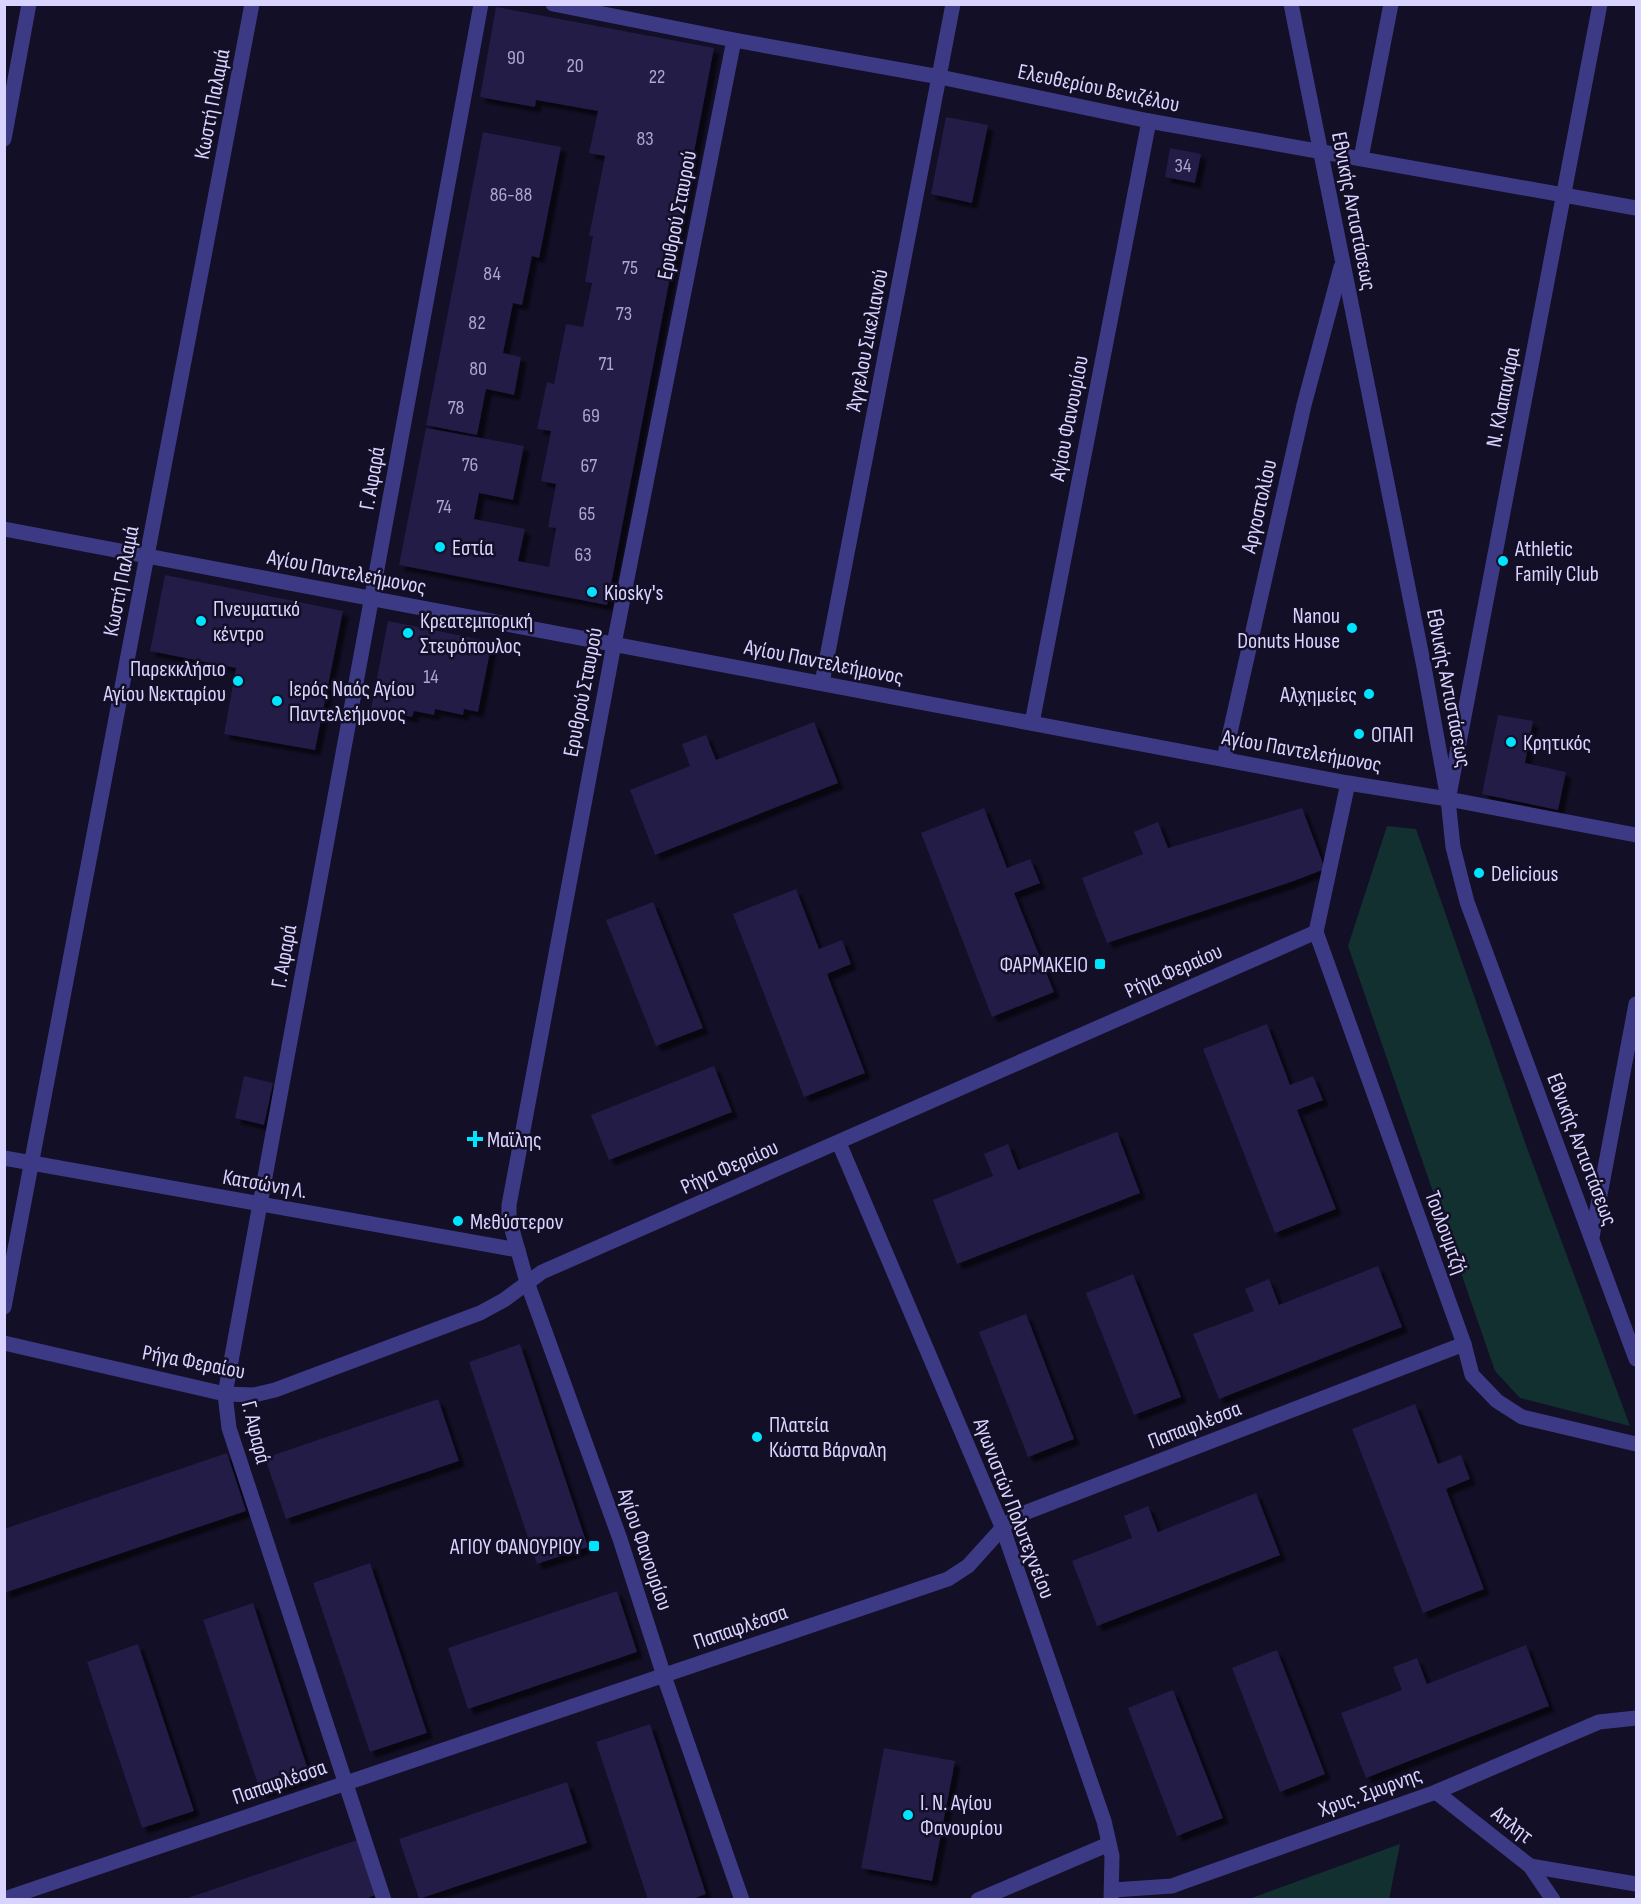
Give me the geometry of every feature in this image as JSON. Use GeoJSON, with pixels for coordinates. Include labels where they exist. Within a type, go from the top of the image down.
{"type":"FeatureCollection","features":[{"type":"Feature","properties":{"kind":"street"},"geometry":{"type":"LineString","coordinates":[[4,139],[29,4]]}},
{"type":"Feature","properties":{"kind":"street","name":"Κωστή Παλαμά"},"geometry":{"type":"LineString","coordinates":[[4,1307],[252,4]]}},
{"type":"Feature","properties":{"kind":"street","name":"Γ. Αφαρά"},"geometry":{"type":"LineString","coordinates":[[384,1899],[229,1428],[225,1394],[481,4]]}},
{"type":"Feature","properties":{"kind":"street","name":"Ελευθερίου Βενιζέλου"},"geometry":{"type":"LineString","coordinates":[[553,4],[734,40],[940,77],[1149,121],[1636,208]]}},
{"type":"Feature","properties":{"kind":"street","name":"Άγγελου Σικελιανού"},"geometry":{"type":"LineString","coordinates":[[822,683],[953,4]]}},
{"type":"Feature","properties":{"kind":"street","name":"Εθνικής Αντιστάσεως"},"geometry":{"type":"LineString","coordinates":[[1291,4],[1449,799],[1453,847],[1467,902],[1636,1359]]}},
{"type":"Feature","properties":{"kind":"street"},"geometry":{"type":"LineString","coordinates":[[1361,158],[1391,4]]}},
{"type":"Feature","properties":{"kind":"street","name":"Ν. Κλαπανάρα"},"geometry":{"type":"LineString","coordinates":[[1449,799],[1600,4]]}},
{"type":"Feature","properties":{"kind":"street","name":"Ερυθρού Σταυρού"},"geometry":{"type":"LineString","coordinates":[[527,1282],[509,1219],[509,1205],[614,644],[734,40]]}},
{"type":"Feature","properties":{"kind":"street","name":"Αγίου Φανουρίου"},"geometry":{"type":"LineString","coordinates":[[1032,723],[1149,121]]}},
{"type":"Feature","properties":{"kind":"street","name":"Αργοστολίου"},"geometry":{"type":"LineString","coordinates":[[1224,759],[1304,405],[1342,264]]}},
{"type":"Feature","properties":{"kind":"street","name":"Αγίου Παντελεήμονος"},"geometry":{"type":"LineString","coordinates":[[4,529],[1348,783],[1449,799],[1636,835]]}},
{"type":"Feature","properties":{"kind":"street"},"geometry":{"type":"LineString","coordinates":[[1316,932],[1348,783]]}},
{"type":"Feature","properties":{"kind":"street","name":"Ρήγα Φεραίου"},"geometry":{"type":"LineString","coordinates":[[4,1343],[225,1394],[254,1395],[276,1390],[480,1313],[504,1300],[542,1272],[1316,932]]}},
{"type":"Feature","properties":{"kind":"street","name":"Τουλουμτζή"},"geometry":{"type":"LineString","coordinates":[[1316,932],[1464,1344],[1472,1375],[1497,1401],[1522,1417],[1636,1444]]}},
{"type":"Feature","properties":{"kind":"street"},"geometry":{"type":"LineString","coordinates":[[1592,1238],[1636,1004]]}},
{"type":"Feature","properties":{"kind":"street","name":"Αγωνιστών Πολυτεχνείου"},"geometry":{"type":"LineString","coordinates":[[839,1143],[1003,1528],[1104,1821],[1112,1856],[1112,1894]]}},
{"type":"Feature","properties":{"kind":"street","name":"Κατσώνη Λ."},"geometry":{"type":"LineString","coordinates":[[4,1158],[518,1250]]}},
{"type":"Feature","properties":{"kind":"street","name":"Αγίου Φανουρίου"},"geometry":{"type":"LineString","coordinates":[[527,1282],[620,1539],[664,1676],[742,1899]]}},
{"type":"Feature","properties":{"kind":"street","name":"Παπαφλέσσα"},"geometry":{"type":"LineString","coordinates":[[4,1899],[948,1579],[968,1566],[1006,1524],[1027,1512],[1464,1344]]}},
{"type":"Feature","properties":{"kind":"street","name":"Χρυς. Σμυρνης"},"geometry":{"type":"LineString","coordinates":[[1112,1894],[1180,1883],[1436,1792],[1599,1722],[1636,1718]]}},
{"type":"Feature","properties":{"kind":"street","name":"Απλητ"},"geometry":{"type":"LineString","coordinates":[[1436,1792],[1530,1866],[1553,1899]]}},
{"type":"Feature","properties":{"kind":"street"},"geometry":{"type":"LineString","coordinates":[[978,1899],[1109,1844]]}},
{"type":"Feature","properties":{"kind":"street"},"geometry":{"type":"LineString","coordinates":[[1530,1866],[1636,1884]]}},
{"type":"Feature","properties":{"kind":"green space"},"geometry":{"type":"Polygon","coordinates":[[[1387,826],[1416,829],[1527,1148],[1630,1426],[1520,1398],[1495,1371],[1348,946],[1387,826]]]}},
{"type":"Feature","properties":{"kind":"green space"},"geometry":{"type":"Polygon","coordinates":[[[1400,1844],[1389,1899],[1249,1899],[1400,1844]]]}},
{"type":"Feature","properties":{"kind":"building"},"geometry":{"type":"Polygon","coordinates":[[[496,7],[714,48],[607,605],[399,565],[426,428],[524,446],[513,500],[479,493],[474,519],[525,529],[518,561],[549,567],[556,528],[548,527],[556,484],[541,481],[551,431],[537,429],[547,382],[554,384],[566,324],[583,327],[592,283],[585,282],[593,236],[589,236],[605,156],[589,153],[598,111],[536,100],[535,107],[480,97],[496,7]]]}},
{"type":"Feature","properties":{"kind":"building"},"geometry":{"type":"Polygon","coordinates":[[[946,117],[988,125],[972,203],[931,194],[946,117]]]}},
{"type":"Feature","properties":{"kind":"building"},"geometry":{"type":"Polygon","coordinates":[[[483,132],[561,147],[539,258],[532,256],[522,305],[513,303],[503,353],[521,357],[514,395],[486,389],[477,435],[426,425],[483,132]]]}},
{"type":"Feature","properties":{"kind":"building"},"geometry":{"type":"Polygon","coordinates":[[[1170,148],[1201,154],[1195,183],[1165,177],[1170,148]]]}},
{"type":"Feature","properties":{"kind":"building","name":"Ιερός Ναός Αγίου Παντελεήμονος"},"geometry":{"type":"Polygon","coordinates":[[[165,575],[343,611],[315,750],[224,734],[236,668],[150,651],[165,575]]]}},
{"type":"Feature","properties":{"kind":"building"},"geometry":{"type":"Polygon","coordinates":[[[388,621],[492,642],[478,712],[464,709],[463,715],[435,709],[434,715],[414,711],[412,717],[371,709],[388,621]]]}},
{"type":"Feature","properties":{"kind":"building","name":"Κρητικός"},"geometry":{"type":"Polygon","coordinates":[[[1498,715],[1533,721],[1525,763],[1566,772],[1558,810],[1482,794],[1498,715]]]}},
{"type":"Feature","properties":{"kind":"building"},"geometry":{"type":"Polygon","coordinates":[[[814,722],[838,783],[655,855],[630,790],[690,766],[682,744],[706,735],[716,760],[814,722]]]}},
{"type":"Feature","properties":{"kind":"building"},"geometry":{"type":"Polygon","coordinates":[[[984,808],[1007,868],[1030,859],[1040,883],[1014,893],[1054,992],[992,1017],[921,833],[984,808]]]}},
{"type":"Feature","properties":{"kind":"building"},"geometry":{"type":"Polygon","coordinates":[[[1302,808],[1325,869],[1107,943],[1082,878],[1143,854],[1134,832],[1158,822],[1168,848],[1302,808]]]}},
{"type":"Feature","properties":{"kind":"building"},"geometry":{"type":"Polygon","coordinates":[[[796,889],[819,949],[842,940],[851,964],[827,974],[865,1073],[804,1097],[733,914],[796,889]]]}},
{"type":"Feature","properties":{"kind":"building"},"geometry":{"type":"Polygon","coordinates":[[[653,902],[703,1028],[656,1046],[606,920],[653,902]]]}},
{"type":"Feature","properties":{"kind":"building"},"geometry":{"type":"Polygon","coordinates":[[[1267,1024],[1290,1085],[1313,1076],[1323,1100],[1297,1110],[1336,1209],[1275,1233],[1203,1049],[1267,1024]]]}},
{"type":"Feature","properties":{"kind":"building"},"geometry":{"type":"Polygon","coordinates":[[[714,1066],[732,1112],[609,1160],[591,1115],[714,1066]]]}},
{"type":"Feature","properties":{"kind":"building"},"geometry":{"type":"Polygon","coordinates":[[[244,1076],[273,1083],[264,1125],[235,1118],[244,1076]]]}},
{"type":"Feature","properties":{"kind":"building"},"geometry":{"type":"Polygon","coordinates":[[[1117,1132],[1140,1193],[957,1264],[933,1200],[993,1176],[984,1154],[1008,1144],[1018,1170],[1117,1132]]]}},
{"type":"Feature","properties":{"kind":"building"},"geometry":{"type":"Polygon","coordinates":[[[1378,1266],[1402,1327],[1219,1399],[1193,1334],[1254,1311],[1245,1289],[1269,1279],[1279,1305],[1378,1266]]]}},
{"type":"Feature","properties":{"kind":"building"},"geometry":{"type":"Polygon","coordinates":[[[1133,1274],[1181,1397],[1134,1415],[1086,1293],[1133,1274]]]}},
{"type":"Feature","properties":{"kind":"building"},"geometry":{"type":"Polygon","coordinates":[[[1026,1314],[1074,1439],[1028,1457],[979,1332],[1026,1314]]]}},
{"type":"Feature","properties":{"kind":"building"},"geometry":{"type":"Polygon","coordinates":[[[520,1344],[588,1547],[537,1564],[469,1362],[520,1344]]]}},
{"type":"Feature","properties":{"kind":"building"},"geometry":{"type":"Polygon","coordinates":[[[438,1399],[459,1461],[286,1519],[265,1458],[438,1399]]]}},
{"type":"Feature","properties":{"kind":"building"},"geometry":{"type":"Polygon","coordinates":[[[1415,1404],[1438,1464],[1461,1455],[1470,1479],[1446,1489],[1484,1589],[1423,1613],[1352,1429],[1415,1404]]]}},
{"type":"Feature","properties":{"kind":"building"},"geometry":{"type":"Polygon","coordinates":[[[227,1453],[246,1511],[4,1593],[4,1529],[227,1453]]]}},
{"type":"Feature","properties":{"kind":"building"},"geometry":{"type":"Polygon","coordinates":[[[1256,1493],[1280,1555],[1097,1626],[1072,1561],[1132,1538],[1124,1516],[1148,1506],[1158,1532],[1256,1493]]]}},
{"type":"Feature","properties":{"kind":"building"},"geometry":{"type":"Polygon","coordinates":[[[370,1563],[427,1733],[370,1752],[313,1583],[370,1563]]]}},
{"type":"Feature","properties":{"kind":"building"},"geometry":{"type":"Polygon","coordinates":[[[617,1591],[637,1652],[468,1709],[448,1648],[617,1591]]]}},
{"type":"Feature","properties":{"kind":"building"},"geometry":{"type":"Polygon","coordinates":[[[253,1603],[310,1776],[261,1793],[203,1620],[253,1603]]]}},
{"type":"Feature","properties":{"kind":"building"},"geometry":{"type":"Polygon","coordinates":[[[138,1644],[194,1811],[142,1828],[87,1662],[138,1644]]]}},
{"type":"Feature","properties":{"kind":"building"},"geometry":{"type":"Polygon","coordinates":[[[1526,1645],[1549,1706],[1366,1778],[1341,1713],[1402,1690],[1393,1667],[1417,1658],[1427,1684],[1526,1645]]]}},
{"type":"Feature","properties":{"kind":"building"},"geometry":{"type":"Polygon","coordinates":[[[1277,1650],[1325,1774],[1280,1792],[1232,1668],[1277,1650]]]}},
{"type":"Feature","properties":{"kind":"building"},"geometry":{"type":"Polygon","coordinates":[[[1173,1690],[1223,1818],[1177,1836],[1128,1708],[1173,1690]]]}},
{"type":"Feature","properties":{"kind":"building"},"geometry":{"type":"Polygon","coordinates":[[[650,1724],[706,1894],[689,1900],[648,1900],[596,1742],[650,1724]]]}},
{"type":"Feature","properties":{"kind":"building","name":"Ι. Ν. Αγίου Φανουρίου"},"geometry":{"type":"Polygon","coordinates":[[[884,1748],[955,1761],[932,1881],[861,1868],[884,1748]]]}},
{"type":"Feature","properties":{"kind":"building"},"geometry":{"type":"Polygon","coordinates":[[[567,1782],[587,1843],[419,1899],[399,1839],[567,1782]]]}},
{"type":"Feature","properties":{"kind":"building"},"geometry":{"type":"Polygon","coordinates":[[[357,1840],[375,1895],[363,1900],[182,1900],[357,1840]]]}},
{"type":"Feature","properties":{"kind":"place","name":"Εστία"},"geometry":{"type":"Point","coordinates":[440,547]}},
{"type":"Feature","properties":{"kind":"place","name":"Athletic Family Club"},"geometry":{"type":"Point","coordinates":[1503,561]}},
{"type":"Feature","properties":{"kind":"place","name":"Kiosky's"},"geometry":{"type":"Point","coordinates":[592,592]}},
{"type":"Feature","properties":{"kind":"place","name":"Πνευματικό κέντρο"},"geometry":{"type":"Point","coordinates":[201,621]}},
{"type":"Feature","properties":{"kind":"place","name":"Nanou Donuts House"},"geometry":{"type":"Point","coordinates":[1352,628]}},
{"type":"Feature","properties":{"kind":"place","name":"Κρεατεμπορική Στεφόπουλος"},"geometry":{"type":"Point","coordinates":[408,633]}},
{"type":"Feature","properties":{"kind":"place","name":"Παρεκκλήσιο Αγίου Νεκταρίου"},"geometry":{"type":"Point","coordinates":[238,681]}},
{"type":"Feature","properties":{"kind":"place","name":"Αλχημείες"},"geometry":{"type":"Point","coordinates":[1369,694]}},
{"type":"Feature","properties":{"kind":"place","name":"Ιερός Ναός Αγίου Παντελεήμονος"},"geometry":{"type":"Point","coordinates":[277,701]}},
{"type":"Feature","properties":{"kind":"place","name":"ΟΠΑΠ"},"geometry":{"type":"Point","coordinates":[1359,734]}},
{"type":"Feature","properties":{"kind":"place","name":"Κρητικός"},"geometry":{"type":"Point","coordinates":[1511,742]}},
{"type":"Feature","properties":{"kind":"place","name":"Delicious"},"geometry":{"type":"Point","coordinates":[1479,873]}},
{"type":"Feature","properties":{"kind":"place","name":"ΦΑΡΜΑΚΕΙΟ"},"geometry":{"type":"Point","coordinates":[1100,964]}},
{"type":"Feature","properties":{"kind":"place","name":"Μαϊλης"},"geometry":{"type":"Point","coordinates":[475,1139]}},
{"type":"Feature","properties":{"kind":"place","name":"Μεθύστερον"},"geometry":{"type":"Point","coordinates":[458,1221]}},
{"type":"Feature","properties":{"kind":"place","name":"Πλατεία Κώστα Βάρναλη"},"geometry":{"type":"Point","coordinates":[757,1437]}},
{"type":"Feature","properties":{"kind":"place","name":"ΑΓΙΟΥ ΦΑΝΟΥΡΙΟΥ"},"geometry":{"type":"Point","coordinates":[594,1546]}},
{"type":"Feature","properties":{"kind":"place","name":"Ι. Ν. Αγίου Φανουρίου"},"geometry":{"type":"Point","coordinates":[908,1815]}}]}
